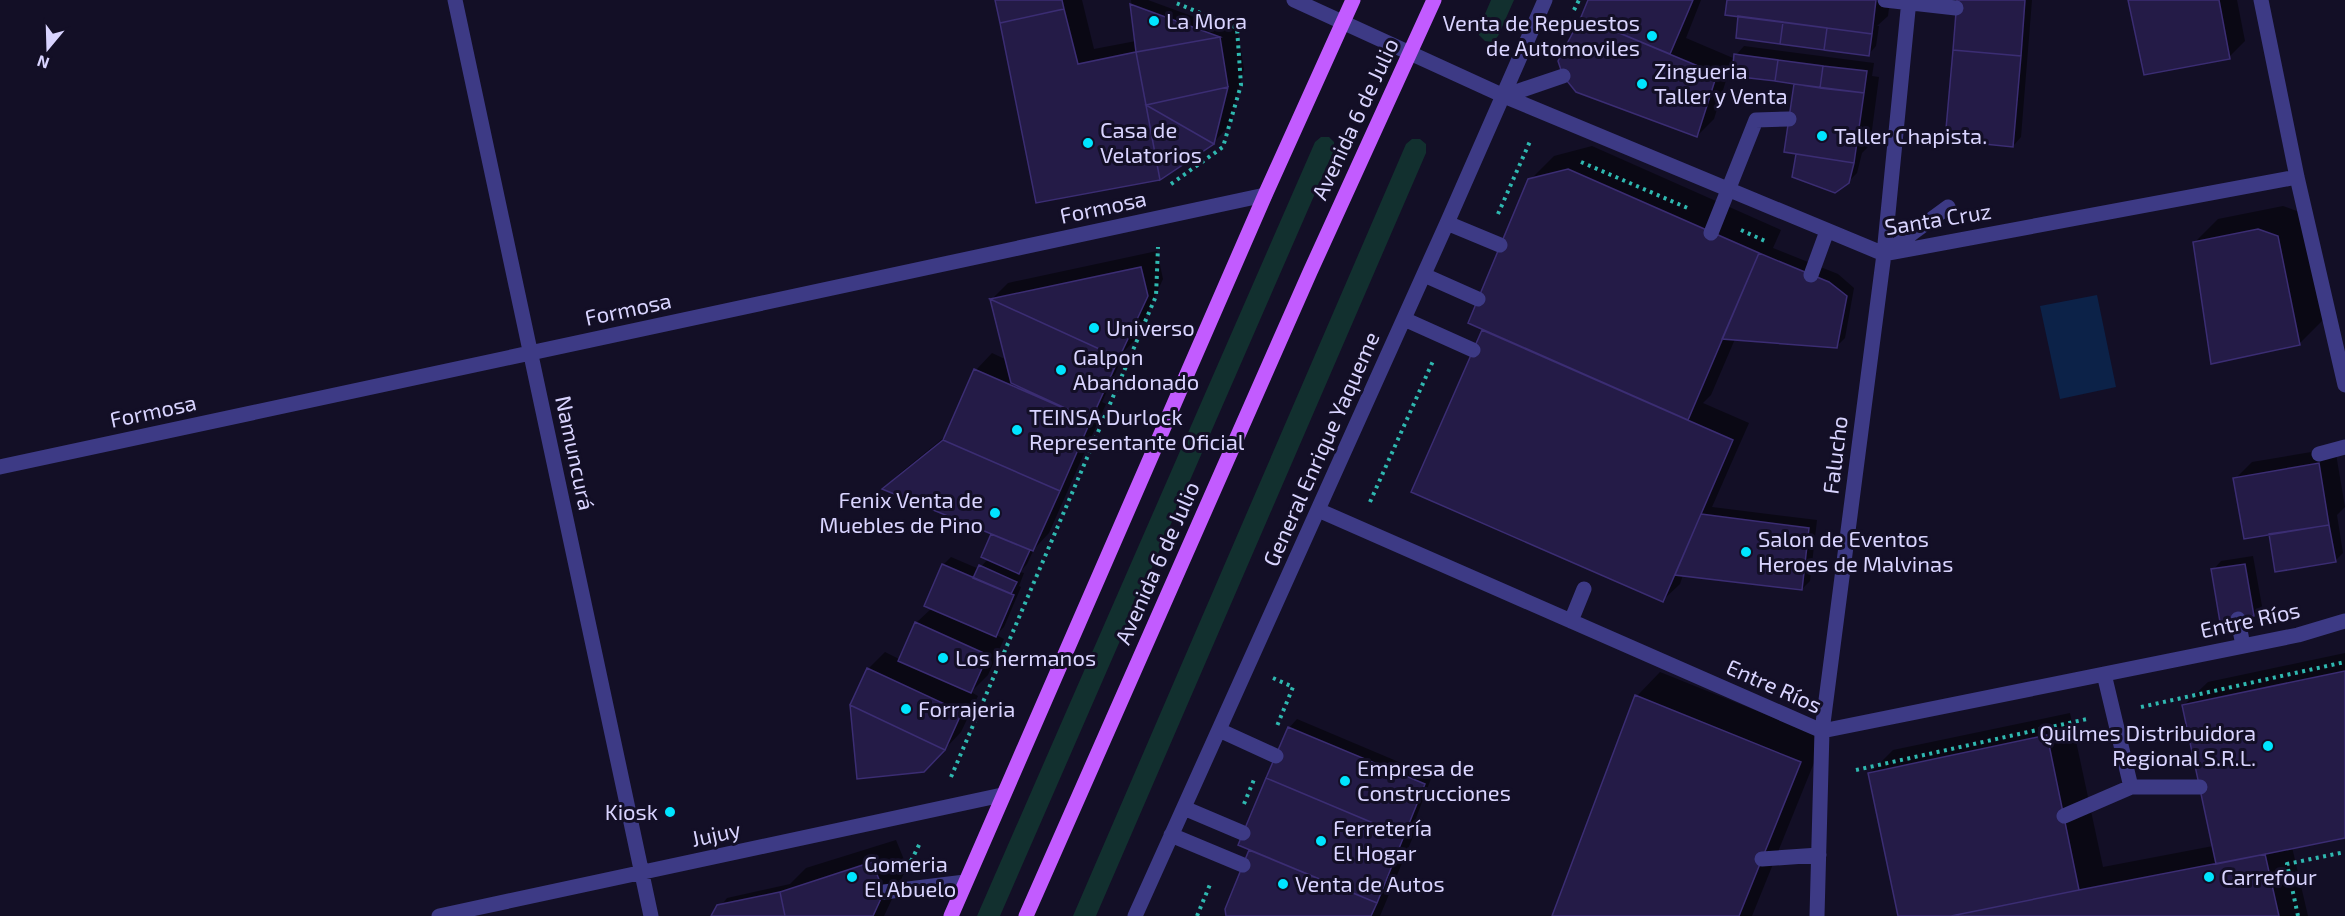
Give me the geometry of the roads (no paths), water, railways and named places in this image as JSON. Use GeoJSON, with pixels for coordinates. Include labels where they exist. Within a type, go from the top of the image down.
{"type":"FeatureCollection","features":[{"type":"Feature","properties":{"kind":"main road"},"geometry":{"type":"LineString","coordinates":[[951,916],[1265,195],[1353,0]]}},
{"type":"Feature","properties":{"kind":"main road","name":"Avenida 6 de Julio"},"geometry":{"type":"LineString","coordinates":[[1026,916],[1310,272],[1434,0]]}},
{"type":"Feature","properties":{"kind":"street","name":"Namuncurá"},"geometry":{"type":"LineString","coordinates":[[455,0],[651,916]]}},
{"type":"Feature","properties":{"kind":"street","name":"Santa Cruz"},"geometry":{"type":"LineString","coordinates":[[1294,0],[1504,96],[1884,254],[2297,177]]}},
{"type":"Feature","properties":{"kind":"street","name":"General Enrique Yaqueme"},"geometry":{"type":"LineString","coordinates":[[1135,916],[1448,223],[1545,0]]}},
{"type":"Feature","properties":{"kind":"street"},"geometry":{"type":"LineString","coordinates":[[1885,0],[1956,8]]}},
{"type":"Feature","properties":{"kind":"street"},"geometry":{"type":"LineString","coordinates":[[2261,0],[2297,177],[2345,385]]}},
{"type":"Feature","properties":{"kind":"street","name":"Falucho"},"geometry":{"type":"LineString","coordinates":[[1817,916],[1822,731],[1884,254],[1908,2]]}},
{"type":"Feature","properties":{"kind":"street"},"geometry":{"type":"LineString","coordinates":[[1504,96],[1563,76]]}},
{"type":"Feature","properties":{"kind":"street"},"geometry":{"type":"LineString","coordinates":[[1714,226],[1756,120],[1789,119]]}},
{"type":"Feature","properties":{"kind":"street","name":"Formosa"},"geometry":{"type":"LineString","coordinates":[[0,467],[1265,195]]}},
{"type":"Feature","properties":{"kind":"street"},"geometry":{"type":"LineString","coordinates":[[1884,254],[1948,207]]}},
{"type":"Feature","properties":{"kind":"street"},"geometry":{"type":"LineString","coordinates":[[1448,223],[1500,245]]}},
{"type":"Feature","properties":{"kind":"street"},"geometry":{"type":"LineString","coordinates":[[1811,275],[1827,231]]}},
{"type":"Feature","properties":{"kind":"street"},"geometry":{"type":"LineString","coordinates":[[1424,275],[1478,299]]}},
{"type":"Feature","properties":{"kind":"street"},"geometry":{"type":"LineString","coordinates":[[1404,319],[1473,350]]}},
{"type":"Feature","properties":{"kind":"street"},"geometry":{"type":"LineString","coordinates":[[2319,454],[2345,447]]}},
{"type":"Feature","properties":{"kind":"street","name":"Entre Ríos"},"geometry":{"type":"LineString","coordinates":[[1318,510],[1822,731],[2243,646],[2345,621]]}},
{"type":"Feature","properties":{"kind":"street"},"geometry":{"type":"LineString","coordinates":[[1571,621],[1584,589]]}},
{"type":"Feature","properties":{"kind":"street"},"geometry":{"type":"LineString","coordinates":[[2238,619],[2243,646]]}},
{"type":"Feature","properties":{"kind":"street"},"geometry":{"type":"LineString","coordinates":[[2104,674],[2131,787]]}},
{"type":"Feature","properties":{"kind":"street"},"geometry":{"type":"LineString","coordinates":[[1219,730],[1271,754]]}},
{"type":"Feature","properties":{"kind":"street"},"geometry":{"type":"LineString","coordinates":[[2064,816],[2131,787],[2200,787]]}},
{"type":"Feature","properties":{"kind":"street","name":"Jujuy"},"geometry":{"type":"LineString","coordinates":[[439,916],[1002,795]]}},
{"type":"Feature","properties":{"kind":"street"},"geometry":{"type":"LineString","coordinates":[[1184,808],[1238,831]]}},
{"type":"Feature","properties":{"kind":"street"},"geometry":{"type":"LineString","coordinates":[[1171,835],[1243,865]]}},
{"type":"Feature","properties":{"kind":"street"},"geometry":{"type":"LineString","coordinates":[[1762,860],[1819,855]]}},
{"type":"Feature","properties":{"kind":"street"},"geometry":{"type":"LineString","coordinates":[[884,892],[965,882]]}},
{"type":"Feature","properties":{"kind":"water"},"geometry":{"type":"Polygon","coordinates":[[[2097,295],[2116,387],[2060,399],[2040,306],[2097,295]]]}},
{"type":"Feature","properties":{"kind":"place","name":"La Mora"},"geometry":{"type":"Point","coordinates":[1154,21]}},
{"type":"Feature","properties":{"kind":"place","name":"Venta de Repuestos de Automoviles"},"geometry":{"type":"Point","coordinates":[1652,36]}},
{"type":"Feature","properties":{"kind":"place","name":"Zingueria Taller y Venta"},"geometry":{"type":"Point","coordinates":[1642,84]}},
{"type":"Feature","properties":{"kind":"place","name":"Taller Chapista."},"geometry":{"type":"Point","coordinates":[1822,136]}},
{"type":"Feature","properties":{"kind":"place","name":"Casa de Velatorios"},"geometry":{"type":"Point","coordinates":[1088,143]}},
{"type":"Feature","properties":{"kind":"place","name":"Universo"},"geometry":{"type":"Point","coordinates":[1094,328]}},
{"type":"Feature","properties":{"kind":"place","name":"Galpon Abandonado"},"geometry":{"type":"Point","coordinates":[1061,370]}},
{"type":"Feature","properties":{"kind":"place","name":"TEINSA Durlock Representante Oficial"},"geometry":{"type":"Point","coordinates":[1017,430]}},
{"type":"Feature","properties":{"kind":"place","name":"Fenix Venta de Muebles de Pino"},"geometry":{"type":"Point","coordinates":[995,513]}},
{"type":"Feature","properties":{"kind":"place","name":"Salon de Eventos Heroes de Malvinas"},"geometry":{"type":"Point","coordinates":[1746,552]}},
{"type":"Feature","properties":{"kind":"place","name":"Los hermanos"},"geometry":{"type":"Point","coordinates":[943,658]}},
{"type":"Feature","properties":{"kind":"place","name":"Forrajeria"},"geometry":{"type":"Point","coordinates":[906,709]}},
{"type":"Feature","properties":{"kind":"place","name":"Quilmes Distribuidora Regional S.R.L."},"geometry":{"type":"Point","coordinates":[2268,746]}},
{"type":"Feature","properties":{"kind":"place","name":"Empresa de Construcciones"},"geometry":{"type":"Point","coordinates":[1345,781]}},
{"type":"Feature","properties":{"kind":"place","name":"Kiosk"},"geometry":{"type":"Point","coordinates":[670,812]}},
{"type":"Feature","properties":{"kind":"place","name":"Ferretería El Hogar"},"geometry":{"type":"Point","coordinates":[1321,841]}},
{"type":"Feature","properties":{"kind":"place","name":"Gomeria El Abuelo"},"geometry":{"type":"Point","coordinates":[852,877]}},
{"type":"Feature","properties":{"kind":"place","name":"Carrefour"},"geometry":{"type":"Point","coordinates":[2209,877]}},
{"type":"Feature","properties":{"kind":"place","name":"Venta de Autos"},"geometry":{"type":"Point","coordinates":[1283,884]}}]}
